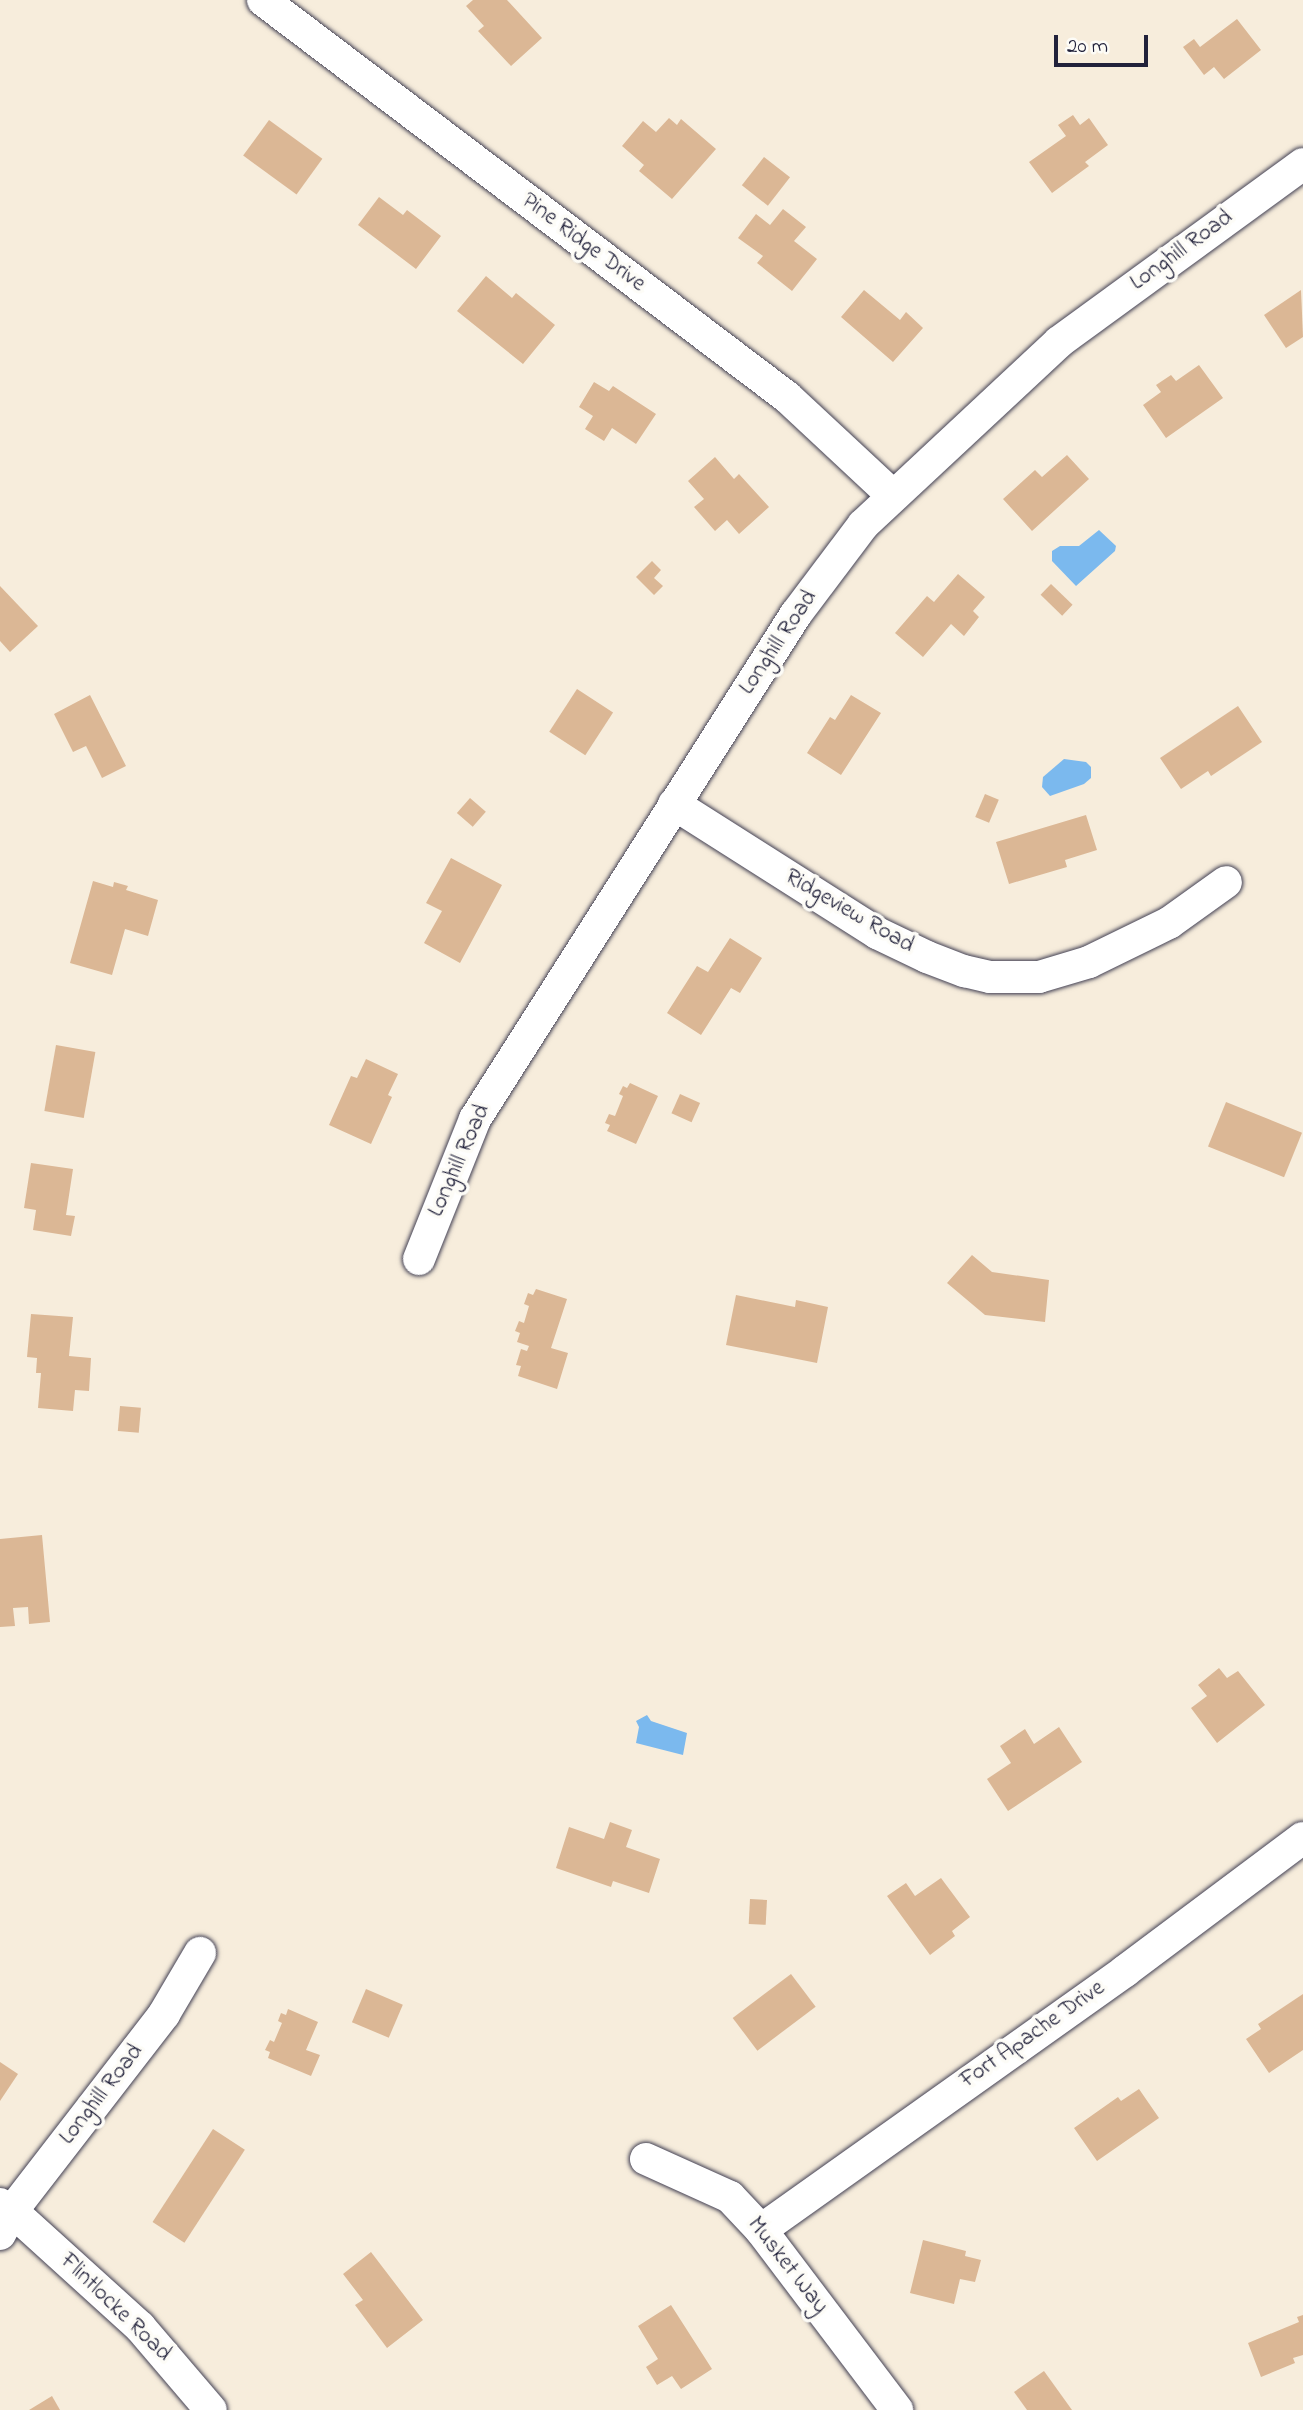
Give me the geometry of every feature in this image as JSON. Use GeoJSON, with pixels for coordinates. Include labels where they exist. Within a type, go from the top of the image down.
{"type":"FeatureCollection","features":[{"type":"Feature","properties":{"kind":"street","name":"Pine Ridge Drive"},"geometry":{"type":"LineString","coordinates":[[263,0],[788,397],[893,496]]}},
{"type":"Feature","properties":{"kind":"street","name":"Longhill Road"},"geometry":{"type":"LineString","coordinates":[[419,1259],[475,1119],[796,614],[863,525],[1059,342],[1303,164]]}},
{"type":"Feature","properties":{"kind":"street","name":"Ridgeview Road"},"geometry":{"type":"LineString","coordinates":[[674,804],[877,933],[939,962],[990,976],[1040,977],[1089,962],[1169,923],[1226,882]]}},
{"type":"Feature","properties":{"kind":"street","name":"Fort Apache Drive"},"geometry":{"type":"LineString","coordinates":[[761,2230],[1125,1971],[1303,1838]]}},
{"type":"Feature","properties":{"kind":"street","name":"Longhill Road"},"geometry":{"type":"LineString","coordinates":[[4,2216],[164,2014],[200,1953]]}},
{"type":"Feature","properties":{"kind":"street","name":"Musket Way"},"geometry":{"type":"LineString","coordinates":[[646,2159],[730,2197],[761,2230],[897,2410]]}},
{"type":"Feature","properties":{"kind":"street","name":"Flintlocke Road"},"geometry":{"type":"LineString","coordinates":[[4,2216],[140,2328],[211,2410]]}},
{"type":"Feature","properties":{"kind":"water"},"geometry":{"type":"Polygon","coordinates":[[[1099,530],[1116,546],[1115,551],[1076,586],[1052,561],[1052,551],[1060,546],[1079,546],[1099,530]]]}},
{"type":"Feature","properties":{"kind":"water"},"geometry":{"type":"Polygon","coordinates":[[[1064,759],[1086,762],[1091,767],[1091,778],[1084,784],[1050,796],[1042,787],[1043,777],[1064,759]]]}},
{"type":"Feature","properties":{"kind":"water"},"geometry":{"type":"Polygon","coordinates":[[[647,1715],[651,1721],[687,1733],[683,1755],[636,1743],[639,1727],[636,1721],[647,1715]]]}},
{"type":"Feature","properties":{"kind":"building"},"geometry":{"type":"Polygon","coordinates":[[[473,0],[507,0],[542,38],[511,66],[478,31],[484,26],[466,6],[473,0]]]}},
{"type":"Feature","properties":{"kind":"building"},"geometry":{"type":"Polygon","coordinates":[[[1237,19],[1261,50],[1224,79],[1214,67],[1204,75],[1183,47],[1194,39],[1200,47],[1237,19]]]}},
{"type":"Feature","properties":{"kind":"building"},"geometry":{"type":"Polygon","coordinates":[[[1073,115],[1080,125],[1089,118],[1108,145],[1085,162],[1089,166],[1052,193],[1029,162],[1066,136],[1058,125],[1073,115]]]}},
{"type":"Feature","properties":{"kind":"building"},"geometry":{"type":"Polygon","coordinates":[[[669,118],[677,125],[681,119],[716,149],[672,199],[639,171],[644,165],[622,146],[643,121],[656,132],[669,118]]]}},
{"type":"Feature","properties":{"kind":"building"},"geometry":{"type":"Polygon","coordinates":[[[269,120],[322,159],[297,194],[243,156],[269,120]]]}},
{"type":"Feature","properties":{"kind":"building"},"geometry":{"type":"Polygon","coordinates":[[[764,157],[790,177],[768,206],[742,185],[764,157]]]}},
{"type":"Feature","properties":{"kind":"building"},"geometry":{"type":"Polygon","coordinates":[[[379,197],[403,215],[407,210],[441,236],[416,269],[358,225],[379,197]]]}},
{"type":"Feature","properties":{"kind":"building"},"geometry":{"type":"Polygon","coordinates":[[[783,209],[806,227],[794,241],[817,259],[792,291],[757,263],[763,256],[738,238],[756,214],[770,225],[783,209]]]}},
{"type":"Feature","properties":{"kind":"building"},"geometry":{"type":"Polygon","coordinates":[[[486,276],[512,298],[516,293],[555,325],[523,364],[457,311],[486,276]]]}},
{"type":"Feature","properties":{"kind":"building"},"geometry":{"type":"Polygon","coordinates":[[[864,290],[900,320],[906,312],[923,328],[893,362],[841,317],[864,290]]]}},
{"type":"Feature","properties":{"kind":"building"},"geometry":{"type":"Polygon","coordinates":[[[1301,290],[1303,337],[1286,348],[1264,315],[1301,290]]]}},
{"type":"Feature","properties":{"kind":"building"},"geometry":{"type":"Polygon","coordinates":[[[1199,365],[1223,398],[1166,438],[1143,405],[1161,392],[1156,385],[1171,375],[1176,381],[1199,365]]]}},
{"type":"Feature","properties":{"kind":"building"},"geometry":{"type":"Polygon","coordinates":[[[594,382],[609,391],[613,386],[656,414],[636,444],[612,428],[604,441],[585,429],[593,416],[579,407],[594,382]]]}},
{"type":"Feature","properties":{"kind":"building"},"geometry":{"type":"Polygon","coordinates":[[[1067,455],[1089,479],[1032,531],[1003,499],[1035,470],[1042,477],[1067,455]]]}},
{"type":"Feature","properties":{"kind":"building"},"geometry":{"type":"Polygon","coordinates":[[[715,457],[734,479],[739,474],[769,507],[739,534],[727,520],[715,531],[694,507],[704,499],[688,481],[715,457]]]}},
{"type":"Feature","properties":{"kind":"building"},"geometry":{"type":"Polygon","coordinates":[[[652,561],[661,570],[654,578],[663,586],[654,595],[636,577],[652,561]]]}},
{"type":"Feature","properties":{"kind":"building"},"geometry":{"type":"Polygon","coordinates":[[[958,574],[985,597],[973,611],[979,617],[964,636],[951,624],[923,657],[895,633],[927,596],[934,602],[958,574]]]}},
{"type":"Feature","properties":{"kind":"building"},"geometry":{"type":"Polygon","coordinates":[[[1051,584],[1073,605],[1062,616],[1041,595],[1051,584]]]}},
{"type":"Feature","properties":{"kind":"building"},"geometry":{"type":"Polygon","coordinates":[[[0,586],[38,626],[10,652],[0,641],[0,586]]]}},
{"type":"Feature","properties":{"kind":"building"},"geometry":{"type":"Polygon","coordinates":[[[577,689],[613,712],[585,755],[549,732],[577,689]]]}},
{"type":"Feature","properties":{"kind":"building"},"geometry":{"type":"Polygon","coordinates":[[[90,695],[126,766],[102,778],[86,746],[73,752],[54,714],[90,695]]]}},
{"type":"Feature","properties":{"kind":"building"},"geometry":{"type":"Polygon","coordinates":[[[851,695],[881,713],[841,775],[807,753],[830,717],[835,720],[851,695]]]}},
{"type":"Feature","properties":{"kind":"building"},"geometry":{"type":"Polygon","coordinates":[[[1238,706],[1262,742],[1211,776],[1208,771],[1181,789],[1160,758],[1238,706]]]}},
{"type":"Feature","properties":{"kind":"building"},"geometry":{"type":"Polygon","coordinates":[[[985,794],[999,800],[989,823],[975,817],[985,794]]]}},
{"type":"Feature","properties":{"kind":"building"},"geometry":{"type":"Polygon","coordinates":[[[470,798],[486,812],[473,827],[457,813],[470,798]]]}},
{"type":"Feature","properties":{"kind":"building"},"geometry":{"type":"Polygon","coordinates":[[[1086,815],[1097,850],[1065,860],[1067,867],[1009,884],[996,842],[1086,815]]]}},
{"type":"Feature","properties":{"kind":"building"},"geometry":{"type":"Polygon","coordinates":[[[451,858],[502,885],[460,963],[424,943],[442,911],[426,903],[451,858]]]}},
{"type":"Feature","properties":{"kind":"building"},"geometry":{"type":"Polygon","coordinates":[[[93,881],[113,887],[114,882],[128,886],[126,890],[158,900],[148,936],[125,929],[112,975],[70,963],[93,881]]]}},
{"type":"Feature","properties":{"kind":"building"},"geometry":{"type":"Polygon","coordinates":[[[730,938],[762,958],[740,993],[731,988],[701,1035],[667,1013],[697,966],[708,972],[730,938]]]}},
{"type":"Feature","properties":{"kind":"building"},"geometry":{"type":"Polygon","coordinates":[[[56,1045],[95,1052],[84,1118],[44,1111],[56,1045]]]}},
{"type":"Feature","properties":{"kind":"building"},"geometry":{"type":"Polygon","coordinates":[[[366,1059],[398,1074],[388,1095],[392,1097],[371,1144],[329,1125],[351,1076],[357,1078],[366,1059]]]}},
{"type":"Feature","properties":{"kind":"building"},"geometry":{"type":"Polygon","coordinates":[[[630,1083],[658,1096],[636,1144],[607,1131],[610,1125],[605,1123],[609,1114],[615,1116],[623,1096],[619,1094],[623,1086],[627,1088],[630,1083]]]}},
{"type":"Feature","properties":{"kind":"building"},"geometry":{"type":"Polygon","coordinates":[[[680,1094],[700,1103],[692,1122],[671,1113],[680,1094]]]}},
{"type":"Feature","properties":{"kind":"building"},"geometry":{"type":"Polygon","coordinates":[[[1226,1102],[1302,1133],[1284,1177],[1208,1147],[1226,1102]]]}},
{"type":"Feature","properties":{"kind":"building"},"geometry":{"type":"Polygon","coordinates":[[[31,1163],[73,1169],[66,1215],[75,1216],[71,1236],[33,1230],[36,1210],[24,1208],[31,1163]]]}},
{"type":"Feature","properties":{"kind":"building"},"geometry":{"type":"Polygon","coordinates":[[[972,1255],[992,1272],[1049,1280],[1045,1322],[985,1315],[947,1283],[972,1255]]]}},
{"type":"Feature","properties":{"kind":"building"},"geometry":{"type":"Polygon","coordinates":[[[536,1289],[567,1299],[551,1348],[568,1353],[557,1389],[518,1376],[521,1366],[516,1365],[521,1349],[527,1351],[529,1346],[517,1342],[520,1333],[515,1331],[519,1321],[524,1323],[529,1306],[524,1304],[528,1293],[533,1295],[536,1289]]]}},
{"type":"Feature","properties":{"kind":"building"},"geometry":{"type":"Polygon","coordinates":[[[736,1295],[795,1307],[796,1300],[828,1307],[817,1363],[726,1345],[736,1295]]]}},
{"type":"Feature","properties":{"kind":"building"},"geometry":{"type":"Polygon","coordinates":[[[31,1314],[73,1317],[69,1356],[91,1358],[89,1391],[75,1390],[73,1411],[38,1408],[41,1373],[36,1373],[37,1358],[27,1357],[31,1314]]]}},
{"type":"Feature","properties":{"kind":"building"},"geometry":{"type":"Polygon","coordinates":[[[120,1406],[141,1408],[139,1433],[118,1431],[120,1406]]]}},
{"type":"Feature","properties":{"kind":"building"},"geometry":{"type":"Polygon","coordinates":[[[42,1535],[50,1622],[29,1624],[28,1607],[13,1608],[15,1626],[0,1627],[0,1539],[42,1535]]]}},
{"type":"Feature","properties":{"kind":"building"},"geometry":{"type":"Polygon","coordinates":[[[1219,1668],[1227,1678],[1238,1671],[1265,1705],[1217,1743],[1191,1708],[1207,1696],[1198,1685],[1219,1668]]]}},
{"type":"Feature","properties":{"kind":"building"},"geometry":{"type":"Polygon","coordinates":[[[1059,1727],[1082,1762],[1008,1811],[987,1779],[1011,1763],[1000,1746],[1025,1729],[1034,1744],[1059,1727]]]}},
{"type":"Feature","properties":{"kind":"building"},"geometry":{"type":"Polygon","coordinates":[[[610,1822],[632,1830],[626,1847],[660,1859],[649,1893],[613,1881],[611,1887],[556,1868],[569,1827],[604,1839],[610,1822]]]}},
{"type":"Feature","properties":{"kind":"building"},"geometry":{"type":"Polygon","coordinates":[[[941,1878],[970,1917],[952,1931],[955,1936],[930,1955],[887,1896],[906,1883],[915,1896],[941,1878]]]}},
{"type":"Feature","properties":{"kind":"building"},"geometry":{"type":"Polygon","coordinates":[[[750,1899],[767,1900],[766,1925],[749,1924],[750,1899]]]}},
{"type":"Feature","properties":{"kind":"building"},"geometry":{"type":"Polygon","coordinates":[[[791,1974],[816,2007],[757,2051],[733,2018],[791,1974]]]}},
{"type":"Feature","properties":{"kind":"building"},"geometry":{"type":"Polygon","coordinates":[[[366,1989],[403,2005],[389,2038],[352,2022],[366,1989]]]}},
{"type":"Feature","properties":{"kind":"building"},"geometry":{"type":"Polygon","coordinates":[[[1303,1994],[1303,2050],[1269,2073],[1246,2039],[1261,2029],[1258,2024],[1303,1994]]]}},
{"type":"Feature","properties":{"kind":"building"},"geometry":{"type":"Polygon","coordinates":[[[288,2009],[318,2022],[306,2050],[320,2055],[311,2076],[268,2058],[270,2052],[265,2050],[270,2040],[274,2042],[282,2023],[278,2021],[281,2013],[286,2015],[288,2009]]]}},
{"type":"Feature","properties":{"kind":"building"},"geometry":{"type":"Polygon","coordinates":[[[0,2062],[18,2074],[0,2101],[0,2062]]]}},
{"type":"Feature","properties":{"kind":"building"},"geometry":{"type":"Polygon","coordinates":[[[1139,2089],[1159,2118],[1097,2161],[1074,2128],[1118,2097],[1121,2101],[1139,2089]]]}},
{"type":"Feature","properties":{"kind":"building"},"geometry":{"type":"Polygon","coordinates":[[[213,2129],[245,2150],[184,2243],[153,2222],[213,2129]]]}},
{"type":"Feature","properties":{"kind":"building"},"geometry":{"type":"Polygon","coordinates":[[[923,2240],[966,2251],[965,2256],[981,2260],[975,2282],[960,2279],[954,2304],[910,2293],[923,2240]]]}},
{"type":"Feature","properties":{"kind":"building"},"geometry":{"type":"Polygon","coordinates":[[[371,2252],[423,2320],[387,2348],[355,2305],[363,2300],[343,2274],[371,2252]]]}},
{"type":"Feature","properties":{"kind":"building"},"geometry":{"type":"Polygon","coordinates":[[[671,2305],[712,2369],[681,2389],[672,2376],[657,2385],[646,2367],[658,2359],[638,2326],[671,2305]]]}},
{"type":"Feature","properties":{"kind":"building"},"geometry":{"type":"Polygon","coordinates":[[[1303,2315],[1303,2355],[1293,2358],[1295,2363],[1261,2377],[1248,2343],[1299,2322],[1297,2317],[1303,2315]]]}},
{"type":"Feature","properties":{"kind":"building"},"geometry":{"type":"Polygon","coordinates":[[[1044,2371],[1072,2410],[1027,2410],[1014,2392],[1044,2371]]]}},
{"type":"Feature","properties":{"kind":"building"},"geometry":{"type":"Polygon","coordinates":[[[52,2396],[60,2410],[29,2410],[52,2396]]]}}]}
